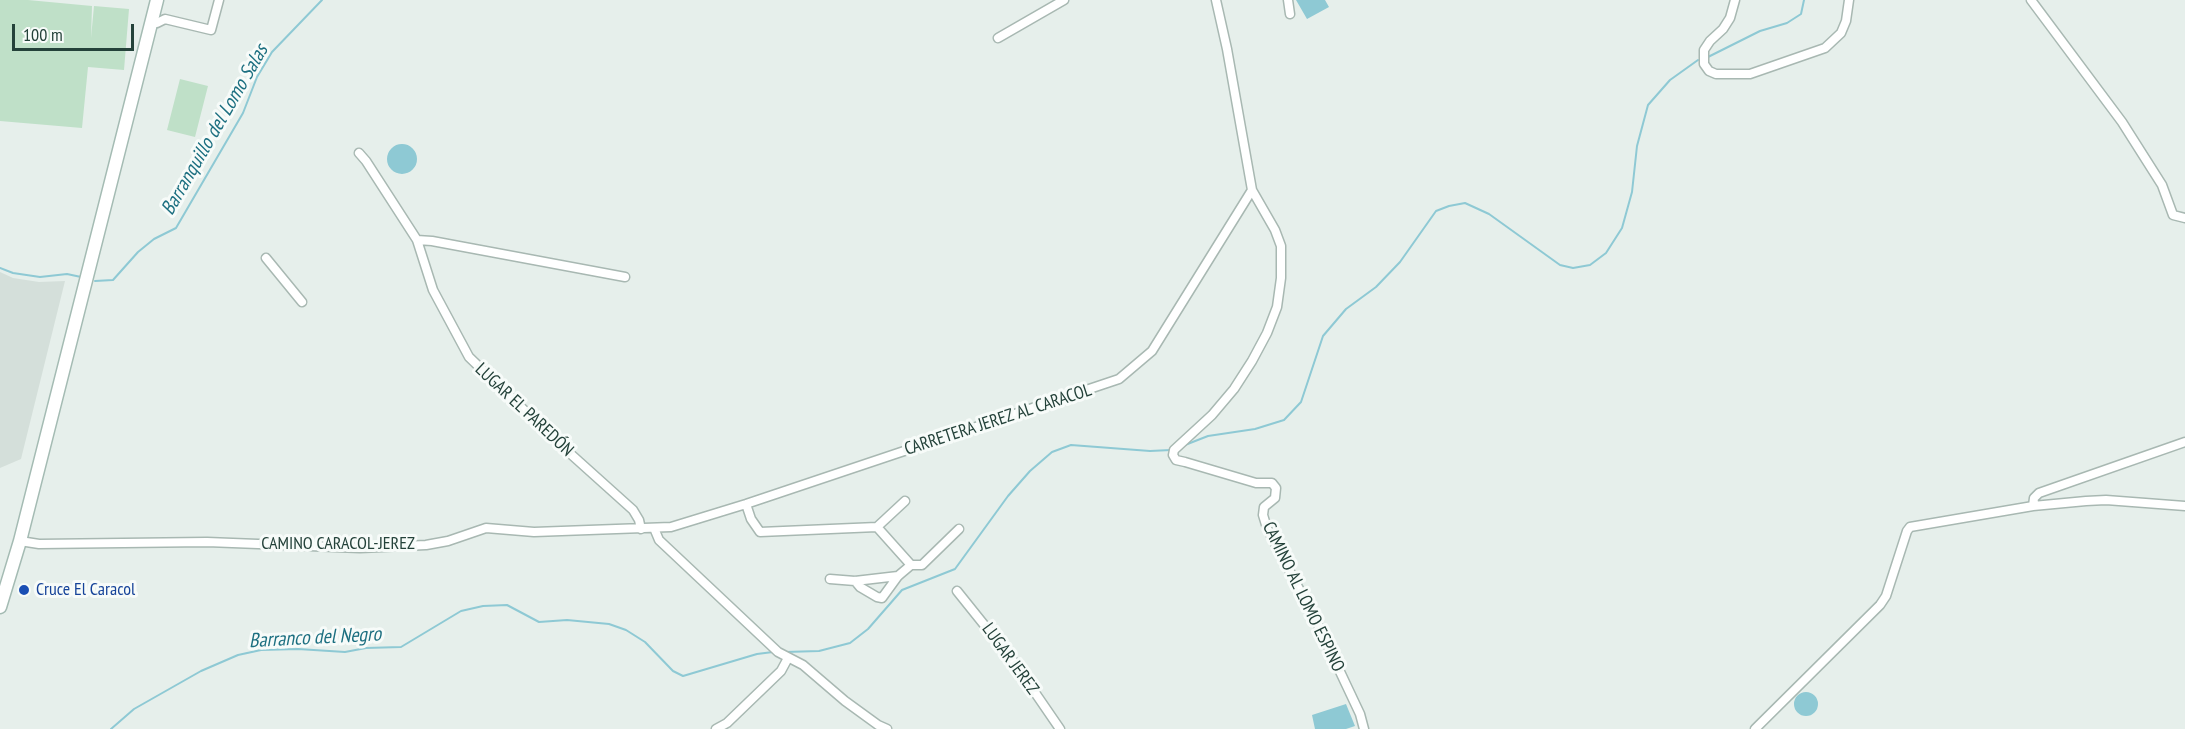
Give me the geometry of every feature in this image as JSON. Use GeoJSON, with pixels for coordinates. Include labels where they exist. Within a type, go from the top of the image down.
{"type":"FeatureCollection","features":[{"type":"Feature","properties":{"kind":"main road"},"geometry":{"type":"LineString","coordinates":[[0,607],[20,541],[157,0]]}},
{"type":"Feature","properties":{"kind":"street"},"geometry":{"type":"LineString","coordinates":[[151,22],[157,23],[165,19],[211,30],[219,0]]}},
{"type":"Feature","properties":{"kind":"street"},"geometry":{"type":"LineString","coordinates":[[998,38],[1064,0]]}},
{"type":"Feature","properties":{"kind":"street"},"geometry":{"type":"LineString","coordinates":[[1216,0],[1252,190]]}},
{"type":"Feature","properties":{"kind":"street"},"geometry":{"type":"LineString","coordinates":[[1288,0],[1290,14]]}},
{"type":"Feature","properties":{"kind":"street"},"geometry":{"type":"LineString","coordinates":[[1735,0],[1724,29],[1710,41],[1704,50],[1704,64],[1716,75],[1750,74],[1826,48],[1841,33],[1846,21],[1849,0]]}},
{"type":"Feature","properties":{"kind":"street"},"geometry":{"type":"LineString","coordinates":[[2031,0],[2122,122],[2162,185],[2174,215],[2185,218]]}},
{"type":"Feature","properties":{"kind":"street","name":"LUGAR EL PAREDÓN"},"geometry":{"type":"LineString","coordinates":[[359,153],[417,240],[433,290],[469,357],[554,439],[633,510],[641,529]]}},
{"type":"Feature","properties":{"kind":"street","name":"CARRETERA JEREZ AL CARACOL"},"geometry":{"type":"LineString","coordinates":[[654,528],[671,527],[746,504],[1119,380],[1152,351],[1252,190]]}},
{"type":"Feature","properties":{"kind":"street","name":"CAMINO AL LOMO ESPINO"},"geometry":{"type":"LineString","coordinates":[[1252,190],[1281,246],[1281,278],[1277,307],[1267,333],[1234,389],[1212,415],[1174,450],[1173,455],[1176,460],[1256,483],[1272,483],[1276,488],[1275,498],[1264,507],[1263,515],[1267,528],[1318,625],[1360,714],[1364,729]]}},
{"type":"Feature","properties":{"kind":"street"},"geometry":{"type":"LineString","coordinates":[[417,240],[625,277]]}},
{"type":"Feature","properties":{"kind":"street"},"geometry":{"type":"LineString","coordinates":[[266,258],[302,302]]}},
{"type":"Feature","properties":{"kind":"street"},"geometry":{"type":"LineString","coordinates":[[2033,506],[2034,498],[2039,493],[2185,442]]}},
{"type":"Feature","properties":{"kind":"street"},"geometry":{"type":"LineString","coordinates":[[1755,729],[1880,605],[1886,596],[1910,527],[2033,506],[2106,500],[2185,506]]}},
{"type":"Feature","properties":{"kind":"street"},"geometry":{"type":"LineString","coordinates":[[746,504],[751,519],[760,532],[877,527],[905,501]]}},
{"type":"Feature","properties":{"kind":"street"},"geometry":{"type":"LineString","coordinates":[[877,527],[911,565]]}},
{"type":"Feature","properties":{"kind":"street","name":"CAMINO CARACOL-JEREZ"},"geometry":{"type":"LineString","coordinates":[[20,541],[39,544],[207,542],[360,548],[426,545],[448,541],[486,528],[534,532],[654,528]]}},
{"type":"Feature","properties":{"kind":"street"},"geometry":{"type":"LineString","coordinates":[[654,528],[659,540],[778,652],[803,665],[845,701],[887,729]]}},
{"type":"Feature","properties":{"kind":"street"},"geometry":{"type":"LineString","coordinates":[[855,581],[860,587],[882,598],[898,576],[911,565],[922,565],[959,529]]}},
{"type":"Feature","properties":{"kind":"street"},"geometry":{"type":"LineString","coordinates":[[830,579],[855,581],[898,576]]}},
{"type":"Feature","properties":{"kind":"street","name":"LUGAR JEREZ"},"geometry":{"type":"LineString","coordinates":[[957,591],[1014,662],[1060,729]]}},
{"type":"Feature","properties":{"kind":"street"},"geometry":{"type":"LineString","coordinates":[[716,729],[727,723],[781,671],[788,658]]}},
{"type":"Feature","properties":{"kind":"shaded area"},"geometry":{"type":"Polygon","coordinates":[[[0,272],[13,278],[39,282],[65,281],[21,459],[0,468],[0,272]]]}},
{"type":"Feature","properties":{"kind":"green space"},"geometry":{"type":"Polygon","coordinates":[[[0,0],[28,0],[92,6],[91,38],[94,6],[129,9],[124,70],[88,67],[82,128],[0,121],[0,0]]]}},
{"type":"Feature","properties":{"kind":"green space"},"geometry":{"type":"Polygon","coordinates":[[[180,79],[208,86],[195,137],[167,130],[180,79]]]}},
{"type":"Feature","properties":{"kind":"water"},"geometry":{"type":"Polygon","coordinates":[[[1296,0],[1325,0],[1329,7],[1307,19],[1296,0]]]}},
{"type":"Feature","properties":{"kind":"water"},"geometry":{"type":"Polygon","coordinates":[[[402,144],[413,148],[417,159],[413,170],[402,174],[391,170],[387,159],[391,148],[402,144]]]}},
{"type":"Feature","properties":{"kind":"water"},"geometry":{"type":"Polygon","coordinates":[[[1806,692],[1814,696],[1818,704],[1814,712],[1806,716],[1798,712],[1794,704],[1798,696],[1806,692]]]}},
{"type":"Feature","properties":{"kind":"water"},"geometry":{"type":"Polygon","coordinates":[[[1346,704],[1355,726],[1346,729],[1315,729],[1312,715],[1346,704]]]}},
{"type":"Feature","properties":{"kind":"waterway","name":"Barranquillo del Lomo Salas"},"geometry":{"type":"LineString","coordinates":[[95,281],[113,280],[138,252],[154,239],[176,228],[243,113],[257,77],[272,52],[322,0]]}},
{"type":"Feature","properties":{"kind":"waterway","name":"Barranco del Negro"},"geometry":{"type":"LineString","coordinates":[[1708,57],[1760,31],[1787,23],[1801,14],[1804,0]]}},
{"type":"Feature","properties":{"kind":"waterway","name":"Barranco del Negro"},"geometry":{"type":"LineString","coordinates":[[1185,445],[1208,436],[1255,429],[1284,420],[1301,402],[1323,336],[1346,309],[1376,287],[1400,262],[1436,211],[1465,203],[1489,214],[1560,265],[1573,268],[1590,265],[1606,253],[1622,228],[1632,192],[1637,146],[1648,105],[1670,80],[1698,60]]}},
{"type":"Feature","properties":{"kind":"waterway","name":"Barranquillo del Lomo Salas"},"geometry":{"type":"LineString","coordinates":[[0,268],[13,273],[40,277],[67,274],[81,277]]}},
{"type":"Feature","properties":{"kind":"waterway","name":"Barranco del Negro"},"geometry":{"type":"LineString","coordinates":[[785,652],[819,651],[850,643],[868,629],[902,590],[955,569],[1008,496],[1030,471],[1052,452],[1071,445],[1150,451],[1171,450]]}},
{"type":"Feature","properties":{"kind":"waterway","name":"Barranco del Negro"},"geometry":{"type":"LineString","coordinates":[[111,729],[134,709],[201,671],[238,655],[261,650],[298,649],[345,652],[366,648],[401,647],[461,611],[483,606],[507,605],[539,622],[567,620],[609,624],[626,630],[645,642],[673,671],[683,676],[757,654],[773,652]]}},
{"type":"Feature","properties":{"kind":"place","name":"Cruce El Caracol"},"geometry":{"type":"Point","coordinates":[24,590]}}]}
